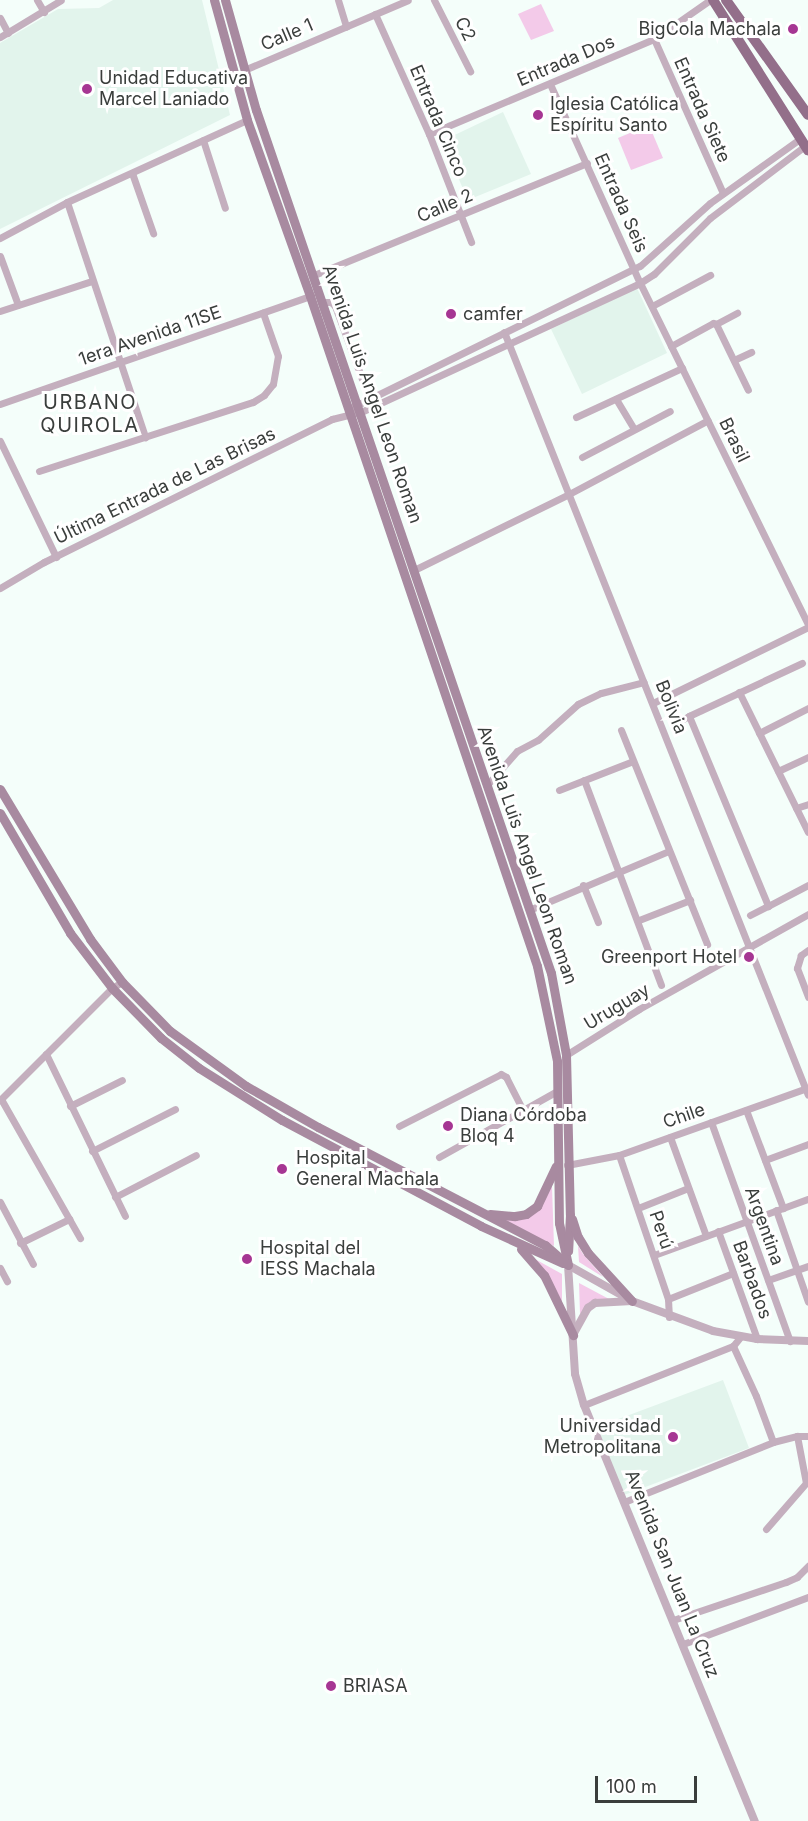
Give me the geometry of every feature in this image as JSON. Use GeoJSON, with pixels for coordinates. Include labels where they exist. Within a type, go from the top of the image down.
{"type":"FeatureCollection","features":[{"type":"Feature","properties":{"kind":"main road","name":"Avenida Luis Angel Leon Roman"},"geometry":{"type":"LineString","coordinates":[[214,0],[247,120],[352,411],[414,570],[482,770],[483,806],[543,987],[557,1061],[559,1223],[568,1265]]}},
{"type":"Feature","properties":{"kind":"main road","name":"Avenida Luis Angel Leon Roman"},"geometry":{"type":"LineString","coordinates":[[225,0],[264,135],[323,302],[352,411],[458,732],[503,832],[551,973],[566,1055],[570,1215],[568,1265]]}},
{"type":"Feature","properties":{"kind":"main road"},"geometry":{"type":"LineString","coordinates":[[728,0],[808,115]]}},
{"type":"Feature","properties":{"kind":"main road"},"geometry":{"type":"LineString","coordinates":[[708,1],[721,16],[805,145]]}},
{"type":"Feature","properties":{"kind":"main road"},"geometry":{"type":"LineString","coordinates":[[458,732],[466,745],[476,773],[480,774],[482,770]]}},
{"type":"Feature","properties":{"kind":"main road"},"geometry":{"type":"LineString","coordinates":[[0,789],[90,939],[122,982],[170,1031],[246,1086],[308,1122],[545,1245],[568,1265]]}},
{"type":"Feature","properties":{"kind":"main road"},"geometry":{"type":"LineString","coordinates":[[483,806],[483,802],[488,802],[495,823],[503,832]]}},
{"type":"Feature","properties":{"kind":"main road"},"geometry":{"type":"LineString","coordinates":[[0,813],[70,933],[112,988],[162,1038],[241,1096],[512,1241],[568,1265]]}},
{"type":"Feature","properties":{"kind":"main road"},"geometry":{"type":"LineString","coordinates":[[485,1213],[516,1216],[526,1214],[537,1206],[557,1163]]}},
{"type":"Feature","properties":{"kind":"main road"},"geometry":{"type":"LineString","coordinates":[[570,1215],[578,1237],[588,1253],[632,1301]]}},
{"type":"Feature","properties":{"kind":"main road"},"geometry":{"type":"LineString","coordinates":[[512,1241],[544,1275],[573,1335]]}},
{"type":"Feature","properties":{"kind":"street"},"geometry":{"type":"LineString","coordinates":[[37,0],[44,12]]}},
{"type":"Feature","properties":{"kind":"street"},"geometry":{"type":"LineString","coordinates":[[0,38],[61,0]]}},
{"type":"Feature","properties":{"kind":"street"},"geometry":{"type":"LineString","coordinates":[[338,0],[346,27]]}},
{"type":"Feature","properties":{"kind":"street","name":"Calle 1"},"geometry":{"type":"LineString","coordinates":[[244,70],[408,0]]}},
{"type":"Feature","properties":{"kind":"street","name":"C2"},"geometry":{"type":"LineString","coordinates":[[434,0],[470,71]]}},
{"type":"Feature","properties":{"kind":"street","name":"Entrada Dos"},"geometry":{"type":"LineString","coordinates":[[429,134],[654,39],[708,1]]}},
{"type":"Feature","properties":{"kind":"street","name":"Entrada Cinco"},"geometry":{"type":"LineString","coordinates":[[375,14],[429,134],[471,242]]}},
{"type":"Feature","properties":{"kind":"street"},"geometry":{"type":"LineString","coordinates":[[0,18],[8,33]]}},
{"type":"Feature","properties":{"kind":"street","name":"Entrada Siete"},"geometry":{"type":"LineString","coordinates":[[654,39],[723,193]]}},
{"type":"Feature","properties":{"kind":"street","name":"Entrada Seis"},"geometry":{"type":"LineString","coordinates":[[550,84],[634,269]]}},
{"type":"Feature","properties":{"kind":"street"},"geometry":{"type":"LineString","coordinates":[[0,238],[67,202],[247,120]]}},
{"type":"Feature","properties":{"kind":"street"},"geometry":{"type":"LineString","coordinates":[[203,140],[225,208]]}},
{"type":"Feature","properties":{"kind":"street","name":"Última Entrada de Las Brisas"},"geometry":{"type":"LineString","coordinates":[[352,411],[369,398],[646,262],[723,193],[805,145]]}},
{"type":"Feature","properties":{"kind":"street","name":"Última Entrada de Las Brisas"},"geometry":{"type":"LineString","coordinates":[[0,588],[56,557],[352,411],[509,344],[640,283],[654,274],[710,218],[805,145]]}},
{"type":"Feature","properties":{"kind":"street","name":"Calle 2"},"geometry":{"type":"LineString","coordinates":[[314,275],[587,163]]}},
{"type":"Feature","properties":{"kind":"street"},"geometry":{"type":"LineString","coordinates":[[132,172],[153,233]]}},
{"type":"Feature","properties":{"kind":"street"},"geometry":{"type":"LineString","coordinates":[[67,202],[145,437]]}},
{"type":"Feature","properties":{"kind":"street"},"geometry":{"type":"LineString","coordinates":[[0,256],[18,305]]}},
{"type":"Feature","properties":{"kind":"street","name":"Brasil"},"geometry":{"type":"LineString","coordinates":[[634,269],[808,626]]}},
{"type":"Feature","properties":{"kind":"street"},"geometry":{"type":"LineString","coordinates":[[652,306],[710,275]]}},
{"type":"Feature","properties":{"kind":"street"},"geometry":{"type":"LineString","coordinates":[[0,311],[92,281]]}},
{"type":"Feature","properties":{"kind":"street","name":"1era Avenida 11SE"},"geometry":{"type":"LineString","coordinates":[[0,404],[310,296]]}},
{"type":"Feature","properties":{"kind":"street"},"geometry":{"type":"LineString","coordinates":[[323,302],[331,302],[335,306],[369,398]]}},
{"type":"Feature","properties":{"kind":"street"},"geometry":{"type":"LineString","coordinates":[[39,471],[253,402],[264,395],[273,384],[278,356],[263,313]]}},
{"type":"Feature","properties":{"kind":"street"},"geometry":{"type":"LineString","coordinates":[[671,346],[737,313]]}},
{"type":"Feature","properties":{"kind":"street"},"geometry":{"type":"LineString","coordinates":[[716,324],[748,390]]}},
{"type":"Feature","properties":{"kind":"street","name":"Bolivia"},"geometry":{"type":"LineString","coordinates":[[504,332],[807,1091]]}},
{"type":"Feature","properties":{"kind":"street"},"geometry":{"type":"LineString","coordinates":[[734,360],[751,352]]}},
{"type":"Feature","properties":{"kind":"street"},"geometry":{"type":"LineString","coordinates":[[576,417],[682,368]]}},
{"type":"Feature","properties":{"kind":"street"},"geometry":{"type":"LineString","coordinates":[[616,399],[634,429]]}},
{"type":"Feature","properties":{"kind":"street"},"geometry":{"type":"LineString","coordinates":[[582,457],[670,411]]}},
{"type":"Feature","properties":{"kind":"street"},"geometry":{"type":"LineString","coordinates":[[414,570],[569,494],[708,420]]}},
{"type":"Feature","properties":{"kind":"street"},"geometry":{"type":"LineString","coordinates":[[0,441],[56,557]]}},
{"type":"Feature","properties":{"kind":"street"},"geometry":{"type":"LineString","coordinates":[[653,703],[808,626]]}},
{"type":"Feature","properties":{"kind":"street"},"geometry":{"type":"LineString","coordinates":[[674,724],[801,663]]}},
{"type":"Feature","properties":{"kind":"street"},"geometry":{"type":"LineString","coordinates":[[482,787],[517,751],[538,740],[578,704],[601,693],[644,682]]}},
{"type":"Feature","properties":{"kind":"street"},"geometry":{"type":"LineString","coordinates":[[739,692],[808,832]]}},
{"type":"Feature","properties":{"kind":"street"},"geometry":{"type":"LineString","coordinates":[[759,733],[808,708]]}},
{"type":"Feature","properties":{"kind":"street"},"geometry":{"type":"LineString","coordinates":[[689,716],[768,906]]}},
{"type":"Feature","properties":{"kind":"street"},"geometry":{"type":"LineString","coordinates":[[621,730],[707,944]]}},
{"type":"Feature","properties":{"kind":"street"},"geometry":{"type":"LineString","coordinates":[[778,771],[808,757]]}},
{"type":"Feature","properties":{"kind":"street"},"geometry":{"type":"LineString","coordinates":[[559,790],[633,761]]}},
{"type":"Feature","properties":{"kind":"street"},"geometry":{"type":"LineString","coordinates":[[584,780],[639,920],[661,985]]}},
{"type":"Feature","properties":{"kind":"street"},"geometry":{"type":"LineString","coordinates":[[796,808],[808,804]]}},
{"type":"Feature","properties":{"kind":"street"},"geometry":{"type":"LineString","coordinates":[[529,910],[583,885],[669,851]]}},
{"type":"Feature","properties":{"kind":"street"},"geometry":{"type":"LineString","coordinates":[[583,885],[598,922]]}},
{"type":"Feature","properties":{"kind":"street"},"geometry":{"type":"LineString","coordinates":[[750,915],[808,885]]}},
{"type":"Feature","properties":{"kind":"street"},"geometry":{"type":"LineString","coordinates":[[639,920],[690,900]]}},
{"type":"Feature","properties":{"kind":"street","name":"Uruguay"},"geometry":{"type":"LineString","coordinates":[[566,1055],[639,1009],[808,914]]}},
{"type":"Feature","properties":{"kind":"street"},"geometry":{"type":"LineString","coordinates":[[808,950],[801,955],[797,968],[808,997]]}},
{"type":"Feature","properties":{"kind":"street"},"geometry":{"type":"LineString","coordinates":[[80,1238],[0,1100],[112,988],[122,982]]}},
{"type":"Feature","properties":{"kind":"street"},"geometry":{"type":"LineString","coordinates":[[46,1054],[125,1216]]}},
{"type":"Feature","properties":{"kind":"street"},"geometry":{"type":"LineString","coordinates":[[399,1126],[501,1074],[506,1077],[523,1110]]}},
{"type":"Feature","properties":{"kind":"street"},"geometry":{"type":"LineString","coordinates":[[70,1106],[122,1080]]}},
{"type":"Feature","properties":{"kind":"street"},"geometry":{"type":"LineString","coordinates":[[439,1157],[557,1091]]}},
{"type":"Feature","properties":{"kind":"street","name":"Chile"},"geometry":{"type":"LineString","coordinates":[[567,1165],[619,1155],[807,1091]]}},
{"type":"Feature","properties":{"kind":"street"},"geometry":{"type":"LineString","coordinates":[[92,1151],[175,1109]]}},
{"type":"Feature","properties":{"kind":"street"},"geometry":{"type":"LineString","coordinates":[[746,1110],[765,1160],[807,1299]]}},
{"type":"Feature","properties":{"kind":"street","name":"Argentina"},"geometry":{"type":"LineString","coordinates":[[711,1122],[790,1341]]}},
{"type":"Feature","properties":{"kind":"street"},"geometry":{"type":"LineString","coordinates":[[670,1137],[706,1236]]}},
{"type":"Feature","properties":{"kind":"street"},"geometry":{"type":"LineString","coordinates":[[765,1160],[808,1144]]}},
{"type":"Feature","properties":{"kind":"street"},"geometry":{"type":"LineString","coordinates":[[115,1197],[196,1155]]}},
{"type":"Feature","properties":{"kind":"street","name":"Perú"},"geometry":{"type":"LineString","coordinates":[[619,1155],[668,1299],[669,1317]]}},
{"type":"Feature","properties":{"kind":"street"},"geometry":{"type":"LineString","coordinates":[[638,1208],[688,1188]]}},
{"type":"Feature","properties":{"kind":"street"},"geometry":{"type":"LineString","coordinates":[[654,1255],[808,1198]]}},
{"type":"Feature","properties":{"kind":"street"},"geometry":{"type":"LineString","coordinates":[[0,1202],[33,1264]]}},
{"type":"Feature","properties":{"kind":"street"},"geometry":{"type":"LineString","coordinates":[[20,1243],[69,1219]]}},
{"type":"Feature","properties":{"kind":"street","name":"Barbados"},"geometry":{"type":"LineString","coordinates":[[718,1231],[757,1339]]}},
{"type":"Feature","properties":{"kind":"street"},"geometry":{"type":"LineString","coordinates":[[568,1265],[632,1301],[669,1317],[713,1331],[757,1339],[808,1341]]}},
{"type":"Feature","properties":{"kind":"street","name":"Avenida San Juan La Cruz"},"geometry":{"type":"LineString","coordinates":[[568,1265],[575,1374],[584,1405],[755,1821]]}},
{"type":"Feature","properties":{"kind":"street"},"geometry":{"type":"LineString","coordinates":[[768,1280],[808,1266]]}},
{"type":"Feature","properties":{"kind":"street"},"geometry":{"type":"LineString","coordinates":[[0,1268],[7,1281]]}},
{"type":"Feature","properties":{"kind":"street"},"geometry":{"type":"LineString","coordinates":[[668,1299],[733,1273]]}},
{"type":"Feature","properties":{"kind":"street"},"geometry":{"type":"LineString","coordinates":[[573,1335],[582,1317],[595,1303],[632,1301]]}},
{"type":"Feature","properties":{"kind":"street"},"geometry":{"type":"LineString","coordinates":[[584,1405],[733,1346],[741,1336]]}},
{"type":"Feature","properties":{"kind":"street"},"geometry":{"type":"LineString","coordinates":[[733,1346],[756,1396],[773,1442]]}},
{"type":"Feature","properties":{"kind":"street"},"geometry":{"type":"LineString","coordinates":[[766,1530],[807,1484],[796,1436]]}},
{"type":"Feature","properties":{"kind":"street"},"geometry":{"type":"LineString","coordinates":[[624,1502],[773,1442],[796,1436],[808,1436]]}},
{"type":"Feature","properties":{"kind":"street"},"geometry":{"type":"LineString","coordinates":[[673,1620],[791,1580],[808,1566]]}},
{"type":"Feature","properties":{"kind":"street"},"geometry":{"type":"LineString","coordinates":[[683,1644],[808,1597]]}},
{"type":"Feature","properties":{"kind":"shaded area"},"geometry":{"type":"Polygon","coordinates":[[[113,0],[202,0],[230,115],[0,229],[0,43],[58,9],[99,8],[113,0]]]}},
{"type":"Feature","properties":{"kind":"shaded area"},"geometry":{"type":"Polygon","coordinates":[[[541,4],[554,31],[531,40],[518,14],[541,4]]]}},
{"type":"Feature","properties":{"kind":"shaded area"},"geometry":{"type":"Polygon","coordinates":[[[503,112],[531,174],[468,200],[442,141],[503,112]]]}},
{"type":"Feature","properties":{"kind":"shaded area"},"geometry":{"type":"Polygon","coordinates":[[[649,125],[663,158],[631,170],[618,138],[649,125]]]}},
{"type":"Feature","properties":{"kind":"shaded area"},"geometry":{"type":"Polygon","coordinates":[[[637,288],[667,353],[582,394],[551,329],[637,288]]]}},
{"type":"Feature","properties":{"kind":"shaded area"},"geometry":{"type":"Polygon","coordinates":[[[552,1186],[554,1246],[503,1219],[529,1215],[552,1186]]]}},
{"type":"Feature","properties":{"kind":"shaded area"},"geometry":{"type":"Polygon","coordinates":[[[578,1246],[583,1254],[603,1277],[579,1262],[578,1246]]]}},
{"type":"Feature","properties":{"kind":"shaded area"},"geometry":{"type":"Polygon","coordinates":[[[533,1258],[562,1274],[562,1306],[533,1258]]]}},
{"type":"Feature","properties":{"kind":"shaded area"},"geometry":{"type":"Polygon","coordinates":[[[579,1283],[609,1299],[591,1301],[580,1314],[579,1283]]]}},
{"type":"Feature","properties":{"kind":"shaded area","name":"Universidad Metropolitana"},"geometry":{"type":"Polygon","coordinates":[[[723,1380],[749,1448],[624,1495],[597,1427],[723,1380]]]}},
{"type":"Feature","properties":{"kind":"place","name":"BigCola Machala"},"geometry":{"type":"Point","coordinates":[793,29]}},
{"type":"Feature","properties":{"kind":"place","name":"Unidad Educativa Marcel Laniado"},"geometry":{"type":"Point","coordinates":[87,89]}},
{"type":"Feature","properties":{"kind":"place","name":"Iglesia Católica Espíritu Santo"},"geometry":{"type":"Point","coordinates":[538,115]}},
{"type":"Feature","properties":{"kind":"place","name":"camfer"},"geometry":{"type":"Point","coordinates":[451,314]}},
{"type":"Feature","properties":{"kind":"place","name":"Greenport Hotel"},"geometry":{"type":"Point","coordinates":[749,957]}},
{"type":"Feature","properties":{"kind":"place","name":"Diana Córdoba Bloq 4"},"geometry":{"type":"Point","coordinates":[448,1126]}},
{"type":"Feature","properties":{"kind":"place","name":"Hospital General Machala"},"geometry":{"type":"Point","coordinates":[282,1169]}},
{"type":"Feature","properties":{"kind":"place","name":"Hospital del IESS Machala"},"geometry":{"type":"Point","coordinates":[247,1259]}},
{"type":"Feature","properties":{"kind":"place","name":"Universidad Metropolitana"},"geometry":{"type":"Point","coordinates":[673,1437]}},
{"type":"Feature","properties":{"kind":"place","name":"BRIASA"},"geometry":{"type":"Point","coordinates":[331,1686]}},
{"type":"Feature","properties":{"kind":"district","name":"URBANO QUIROLA"},"geometry":{"type":"Point","coordinates":[90,414]}}]}
